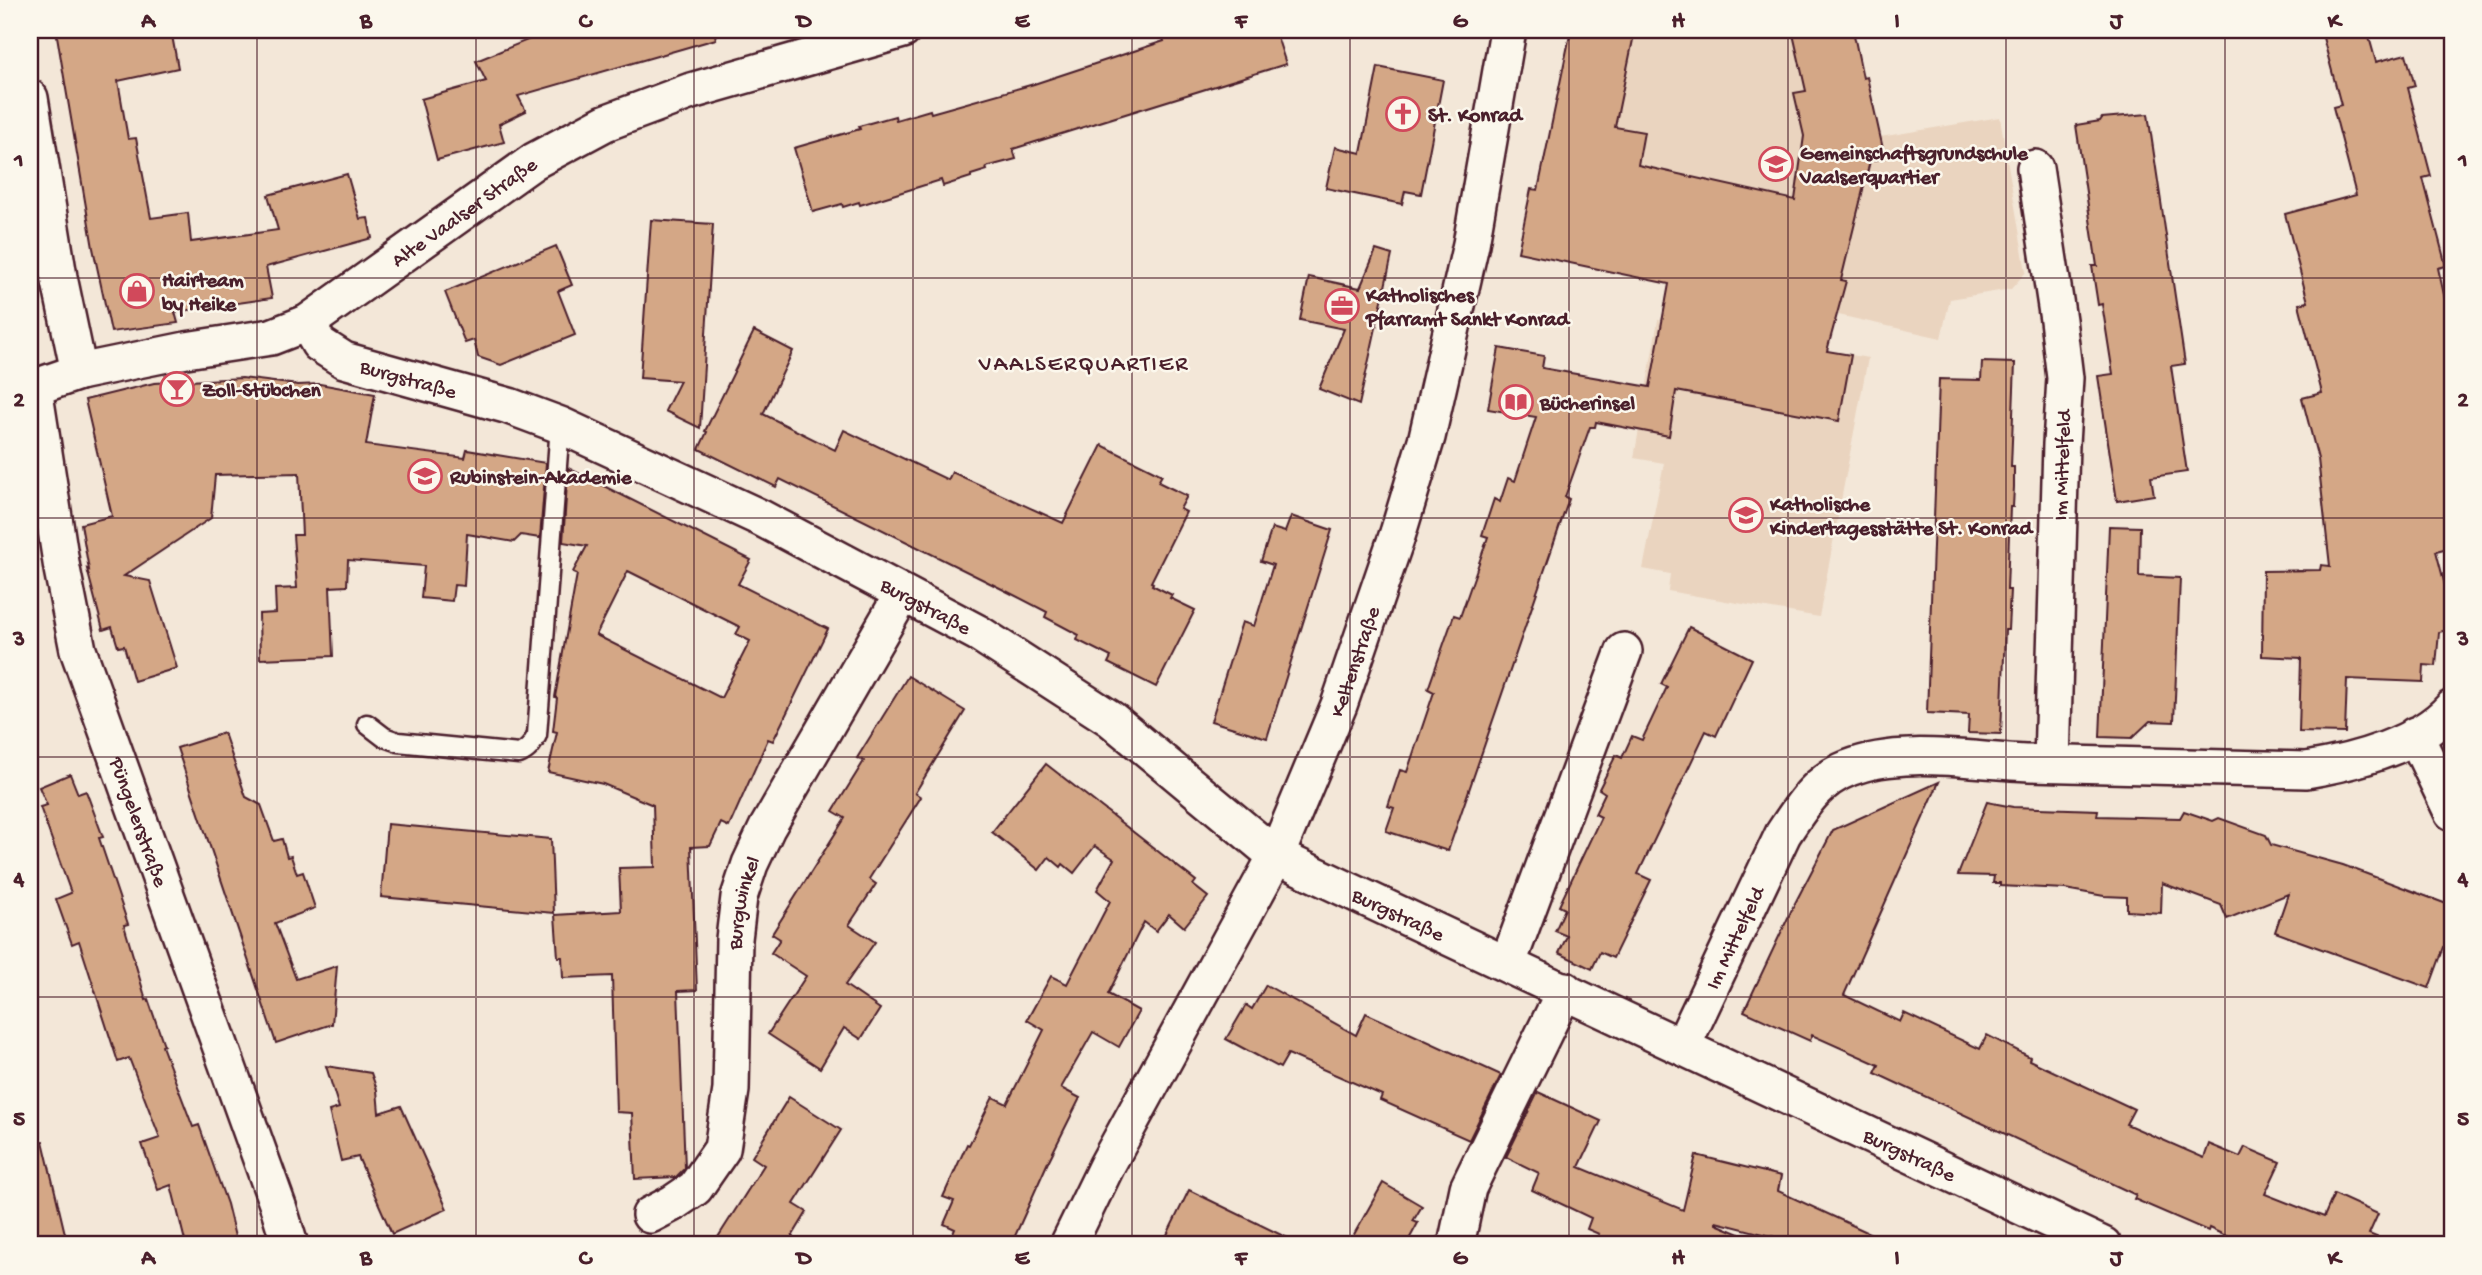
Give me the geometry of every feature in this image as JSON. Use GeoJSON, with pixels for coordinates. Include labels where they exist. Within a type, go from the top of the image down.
{"type":"FeatureCollection","features":[{"type":"Feature","properties":{"kind":"street","name":"Alte Vaalser Straße"},"geometry":{"type":"LineString","coordinates":[[32,388],[79,372],[186,350],[271,337],[307,323],[534,161],[605,123],[691,91],[802,44],[902,30]]}},
{"type":"Feature","properties":{"kind":"street","name":"Keltenstraße"},"geometry":{"type":"LineString","coordinates":[[1068,1245],[1107,1164],[1276,856],[1339,705],[1398,533],[1427,437],[1471,244],[1508,30]]}},
{"type":"Feature","properties":{"kind":"street"},"geometry":{"type":"LineString","coordinates":[[30,98],[61,288],[79,372]]}},
{"type":"Feature","properties":{"kind":"street","name":"Im Mittelfeld"},"geometry":{"type":"LineString","coordinates":[[2035,168],[2065,378],[2053,763]]}},
{"type":"Feature","properties":{"kind":"street","name":"Burgstraße"},"geometry":{"type":"LineString","coordinates":[[307,323],[319,344],[344,360],[509,406],[561,425],[761,518],[978,633],[1111,719],[1276,856],[2104,1245]]}},
{"type":"Feature","properties":{"kind":"street","name":"Püngelerstraße"},"geometry":{"type":"LineString","coordinates":[[32,388],[61,569],[78,650],[290,1245]]}},
{"type":"Feature","properties":{"kind":"street","name":"Burgwinkel"},"geometry":{"type":"LineString","coordinates":[[650,1215],[695,1188],[722,1149],[731,1090],[734,939],[739,897],[750,864],[767,828],[902,594]]}},
{"type":"Feature","properties":{"kind":"street"},"geometry":{"type":"LineString","coordinates":[[1508,963],[1625,650]]}},
{"type":"Feature","properties":{"kind":"street","name":"Im Mittelfeld"},"geometry":{"type":"LineString","coordinates":[[1683,1045],[1783,834],[1803,803],[1820,784],[1847,768],[1877,759],[1900,757],[2306,770],[2341,764],[2374,754],[2441,721],[2452,812]]}},
{"type":"Feature","properties":{"kind":"street"},"geometry":{"type":"LineString","coordinates":[[1456,1245],[1468,1188],[1565,990]]}},
{"type":"Feature","properties":{"kind":"lane"},"geometry":{"type":"LineString","coordinates":[[367,724],[384,737],[398,742],[519,754],[527,751],[533,744],[537,735],[561,425]]}},
{"type":"Feature","properties":{"kind":"shaded area","name":"Gemeinschaftsgrundschule Vaalserquartier"},"geometry":{"type":"Polygon","coordinates":[[[1571,30],[1853,30],[1880,137],[2000,117],[2026,272],[2011,289],[1950,299],[1941,338],[1834,314],[1583,266],[1596,204],[1552,118],[1571,30]]]}},
{"type":"Feature","properties":{"kind":"shaded area","name":"Katholische Kindertagesstätte St. Konrad"},"geometry":{"type":"Polygon","coordinates":[[[1658,320],[1868,358],[1819,617],[1668,591],[1670,574],[1643,569],[1664,463],[1634,458],[1658,320]]]}},
{"type":"Feature","properties":{"kind":"building"},"geometry":{"type":"Polygon","coordinates":[[[56,30],[120,30],[121,38],[171,30],[178,68],[118,81],[128,139],[136,138],[151,218],[188,213],[191,242],[278,230],[268,195],[347,174],[360,219],[368,218],[372,238],[266,267],[272,298],[175,312],[178,323],[111,332],[93,248],[56,30]]]}},
{"type":"Feature","properties":{"kind":"building"},"geometry":{"type":"Polygon","coordinates":[[[552,30],[714,30],[716,39],[518,96],[526,111],[499,124],[504,142],[437,160],[421,99],[486,81],[476,61],[552,30]]]}},
{"type":"Feature","properties":{"kind":"building"},"geometry":{"type":"Polygon","coordinates":[[[1160,30],[1275,30],[1286,64],[1013,149],[1016,159],[986,167],[987,170],[943,186],[941,180],[860,205],[859,202],[843,207],[842,204],[813,212],[794,148],[895,116],[896,120],[930,110],[931,113],[1034,84],[1164,41],[1160,30]]]}},
{"type":"Feature","properties":{"kind":"building"},"geometry":{"type":"Polygon","coordinates":[[[1571,30],[1635,30],[1615,127],[1644,132],[1638,165],[1795,200],[1804,136],[1794,93],[1806,91],[1793,34],[1810,30],[1853,30],[1863,78],[1867,77],[1885,158],[1870,161],[1841,280],[1846,281],[1827,351],[1851,355],[1839,421],[1676,391],[1669,436],[1596,422],[1595,427],[1590,427],[1565,497],[1569,499],[1448,851],[1386,831],[1394,808],[1388,806],[1400,770],[1407,772],[1434,692],[1428,689],[1454,615],[1460,617],[1488,537],[1482,535],[1494,499],[1500,502],[1508,478],[1515,481],[1536,417],[1488,409],[1499,348],[1544,356],[1542,368],[1650,387],[1669,284],[1518,252],[1531,189],[1538,190],[1571,30]]]}},
{"type":"Feature","properties":{"kind":"building"},"geometry":{"type":"Polygon","coordinates":[[[2321,30],[2367,30],[2376,62],[2406,54],[2415,86],[2408,88],[2431,176],[2423,178],[2446,266],[2438,268],[2452,330],[2452,547],[2436,551],[2452,612],[2452,629],[2439,632],[2436,666],[2424,665],[2423,682],[2347,679],[2345,733],[2299,732],[2301,658],[2262,656],[2263,571],[2320,570],[2321,565],[2330,566],[2318,459],[2302,398],[2322,393],[2299,304],[2308,302],[2285,214],[2356,195],[2333,107],[2341,105],[2321,30]]]}},
{"type":"Feature","properties":{"kind":"building","name":"St. Konrad"},"geometry":{"type":"Polygon","coordinates":[[[1378,67],[1443,80],[1421,194],[1405,191],[1402,204],[1326,188],[1335,147],[1361,153],[1378,67]]]}},
{"type":"Feature","properties":{"kind":"building"},"geometry":{"type":"Polygon","coordinates":[[[2148,114],[2185,364],[2171,366],[2187,472],[2151,477],[2154,495],[2117,501],[2098,376],[2113,374],[2102,304],[2098,305],[2092,266],[2097,266],[2076,125],[2100,121],[2102,118],[2148,114]]]}},
{"type":"Feature","properties":{"kind":"building"},"geometry":{"type":"Polygon","coordinates":[[[651,220],[713,224],[700,428],[665,411],[680,381],[640,378],[651,220]]]}},
{"type":"Feature","properties":{"kind":"building"},"geometry":{"type":"Polygon","coordinates":[[[556,246],[572,285],[558,291],[575,335],[501,365],[478,357],[474,340],[465,343],[445,292],[556,246]]]}},
{"type":"Feature","properties":{"kind":"building"},"geometry":{"type":"Polygon","coordinates":[[[1376,250],[1392,255],[1359,405],[1319,389],[1344,329],[1300,320],[1309,277],[1360,288],[1376,250]]]}},
{"type":"Feature","properties":{"kind":"building"},"geometry":{"type":"Polygon","coordinates":[[[754,331],[793,351],[763,414],[835,450],[844,430],[948,480],[952,472],[1063,523],[1102,445],[1162,475],[1158,482],[1187,496],[1180,509],[1186,512],[1151,582],[1172,595],[1170,598],[1195,610],[1156,687],[1108,663],[1111,657],[1077,640],[1079,635],[1045,617],[1047,612],[780,479],[776,487],[699,449],[707,432],[705,431],[754,331]]]}},
{"type":"Feature","properties":{"kind":"building"},"geometry":{"type":"Polygon","coordinates":[[[1982,362],[2015,363],[2011,467],[2014,467],[2014,487],[2013,507],[2010,507],[2007,590],[2010,590],[2008,630],[2005,630],[2001,734],[1968,733],[1969,715],[1927,713],[1939,379],[1981,380],[1982,362]]]}},
{"type":"Feature","properties":{"kind":"building"},"geometry":{"type":"Polygon","coordinates":[[[242,378],[298,385],[320,384],[375,394],[366,445],[465,458],[467,450],[546,463],[540,538],[521,535],[514,542],[467,534],[464,586],[454,585],[452,601],[421,598],[424,566],[348,560],[347,586],[330,587],[333,656],[260,659],[259,614],[276,613],[275,589],[297,588],[293,535],[302,535],[299,473],[215,475],[211,518],[124,576],[150,581],[177,668],[134,681],[124,646],[118,647],[112,627],[103,630],[87,569],[89,570],[81,524],[112,516],[85,400],[154,383],[242,378]]]}},
{"type":"Feature","properties":{"kind":"building"},"geometry":{"type":"Polygon","coordinates":[[[568,468],[751,560],[738,584],[828,629],[773,741],[768,739],[729,827],[721,823],[710,846],[691,847],[697,990],[678,991],[685,1168],[676,1177],[635,1179],[632,1113],[616,1112],[612,976],[563,978],[562,957],[558,957],[555,915],[621,911],[619,868],[655,867],[653,805],[603,784],[548,772],[557,732],[553,731],[555,697],[577,574],[573,572],[587,546],[563,542],[568,468]],[[628,571],[596,635],[721,698],[750,641],[736,634],[740,627],[628,571]]]}},
{"type":"Feature","properties":{"kind":"building"},"geometry":{"type":"Polygon","coordinates":[[[1291,516],[1332,530],[1267,738],[1211,721],[1242,622],[1254,626],[1273,565],[1261,561],[1272,528],[1285,532],[1291,516]]]}},
{"type":"Feature","properties":{"kind":"building"},"geometry":{"type":"Polygon","coordinates":[[[2109,526],[2140,527],[2139,576],[2180,578],[2174,722],[2150,721],[2132,738],[2100,737],[2109,526]]]}},
{"type":"Feature","properties":{"kind":"building"},"geometry":{"type":"Polygon","coordinates":[[[1689,627],[1752,659],[1716,736],[1706,731],[1638,874],[1651,880],[1613,958],[1600,952],[1592,969],[1559,953],[1567,936],[1555,931],[1565,909],[1559,906],[1601,817],[1595,814],[1605,793],[1599,789],[1616,755],[1622,758],[1632,736],[1642,740],[1667,687],[1661,684],[1689,627]]]}},
{"type":"Feature","properties":{"kind":"building"},"geometry":{"type":"Polygon","coordinates":[[[908,676],[965,711],[915,793],[921,797],[869,879],[876,884],[849,925],[875,942],[845,985],[880,1009],[861,1039],[844,1028],[820,1068],[768,1034],[806,976],[771,953],[780,939],[772,934],[845,818],[833,811],[864,761],[857,758],[908,676]]]}},
{"type":"Feature","properties":{"kind":"building"},"geometry":{"type":"Polygon","coordinates":[[[224,733],[246,797],[261,805],[274,841],[282,839],[287,857],[291,856],[297,874],[303,872],[315,908],[275,923],[296,979],[337,966],[332,1024],[276,1043],[177,748],[224,733]]]}},
{"type":"Feature","properties":{"kind":"building"},"geometry":{"type":"Polygon","coordinates":[[[1046,764],[1196,881],[1193,885],[1208,897],[1184,927],[1169,914],[1156,931],[1144,922],[1108,994],[1139,1011],[1119,1047],[1093,1032],[1061,1088],[1080,1098],[1011,1245],[948,1245],[955,1229],[944,1224],[954,1201],[943,1197],[967,1144],[969,1145],[993,1097],[1007,1104],[1044,1030],[1027,1020],[1051,976],[1067,984],[1110,901],[1097,890],[1114,859],[1095,846],[1074,873],[1049,857],[1039,870],[992,832],[1046,764]]]}},
{"type":"Feature","properties":{"kind":"building"},"geometry":{"type":"Polygon","coordinates":[[[70,774],[78,794],[86,791],[103,837],[99,838],[128,924],[124,925],[146,1000],[148,999],[164,1045],[162,1046],[193,1127],[199,1125],[227,1204],[237,1245],[186,1245],[171,1185],[158,1190],[142,1144],[160,1138],[129,1058],[118,1062],[79,941],[72,944],[56,899],[71,893],[40,807],[47,805],[39,787],[70,774]]]}},
{"type":"Feature","properties":{"kind":"building"},"geometry":{"type":"Polygon","coordinates":[[[1939,782],[1844,995],[1900,1022],[1904,1013],[1980,1049],[1987,1035],[2030,1057],[2029,1060],[2134,1109],[2126,1124],[2204,1158],[2209,1144],[2240,1157],[2245,1147],[2280,1162],[2265,1194],[2324,1217],[2334,1194],[2378,1214],[2369,1234],[2391,1245],[2245,1245],[2134,1199],[2136,1195],[1875,1073],[1879,1065],[1812,1035],[1810,1041],[1744,1011],[1833,830],[1939,782]]]}},
{"type":"Feature","properties":{"kind":"building"},"geometry":{"type":"Polygon","coordinates":[[[1987,802],[2013,807],[2098,810],[2097,816],[2180,818],[2184,811],[2213,821],[2219,818],[2266,835],[2271,845],[2343,865],[2452,906],[2452,950],[2444,947],[2429,988],[2275,932],[2288,894],[2227,919],[2221,905],[2162,883],[2161,913],[2127,911],[2127,897],[2065,889],[2000,886],[2000,883],[1993,883],[1994,876],[1958,875],[1987,802]]]}},
{"type":"Feature","properties":{"kind":"building"},"geometry":{"type":"Polygon","coordinates":[[[387,824],[551,839],[554,913],[381,897],[387,824]]]}},
{"type":"Feature","properties":{"kind":"building"},"geometry":{"type":"Polygon","coordinates":[[[1266,985],[1356,1035],[1366,1013],[1501,1075],[1469,1140],[1380,1100],[1382,1095],[1288,1054],[1280,1068],[1226,1039],[1246,1005],[1252,1009],[1266,985]]]}},
{"type":"Feature","properties":{"kind":"building"},"geometry":{"type":"Polygon","coordinates":[[[326,1066],[371,1073],[377,1090],[379,1113],[401,1106],[447,1209],[392,1234],[358,1157],[341,1161],[329,1111],[339,1108],[326,1066]]]}},
{"type":"Feature","properties":{"kind":"building"},"geometry":{"type":"Polygon","coordinates":[[[1538,1092],[1601,1121],[1579,1167],[1683,1210],[1696,1155],[1781,1176],[1778,1191],[1895,1245],[1807,1245],[1716,1222],[1766,1245],[1594,1245],[1599,1234],[1587,1229],[1591,1218],[1532,1190],[1539,1173],[1506,1157],[1538,1092]]]}},
{"type":"Feature","properties":{"kind":"building"},"geometry":{"type":"Polygon","coordinates":[[[789,1097],[841,1130],[794,1204],[807,1212],[787,1245],[713,1245],[764,1165],[752,1157],[789,1097]]]}},
{"type":"Feature","properties":{"kind":"building"},"geometry":{"type":"Polygon","coordinates":[[[43,1141],[66,1238],[30,1245],[30,1142],[43,1141]]]}},
{"type":"Feature","properties":{"kind":"building"},"geometry":{"type":"Polygon","coordinates":[[[1383,1183],[1422,1206],[1413,1221],[1418,1223],[1406,1245],[1348,1245],[1383,1183]]]}},
{"type":"Feature","properties":{"kind":"building"},"geometry":{"type":"Polygon","coordinates":[[[1189,1190],[1302,1245],[1162,1245],[1189,1190]]]}},
{"type":"Feature","properties":{"kind":"place","name":"St. Konrad"},"geometry":{"type":"Point","coordinates":[1403,114]}},
{"type":"Feature","properties":{"kind":"place","name":"Gemeinschaftsgrundschule Vaalserquartier"},"geometry":{"type":"Point","coordinates":[1776,164]}},
{"type":"Feature","properties":{"kind":"place","name":"Hairteam by Heike"},"geometry":{"type":"Point","coordinates":[137,291]}},
{"type":"Feature","properties":{"kind":"place","name":"Katholisches Pfarramt Sankt Konrad"},"geometry":{"type":"Point","coordinates":[1342,306]}},
{"type":"Feature","properties":{"kind":"place","name":"Zoll-Stübchen"},"geometry":{"type":"Point","coordinates":[177,389]}},
{"type":"Feature","properties":{"kind":"place","name":"Bücherinsel"},"geometry":{"type":"Point","coordinates":[1516,402]}},
{"type":"Feature","properties":{"kind":"place","name":"Rubinstein-Akademie"},"geometry":{"type":"Point","coordinates":[425,476]}},
{"type":"Feature","properties":{"kind":"place","name":"Katholische Kindertagesstätte St. Konrad"},"geometry":{"type":"Point","coordinates":[1746,515]}},
{"type":"Feature","properties":{"kind":"district","name":"VAALSERQUARTIER"},"geometry":{"type":"Point","coordinates":[1084,362]}}]}
